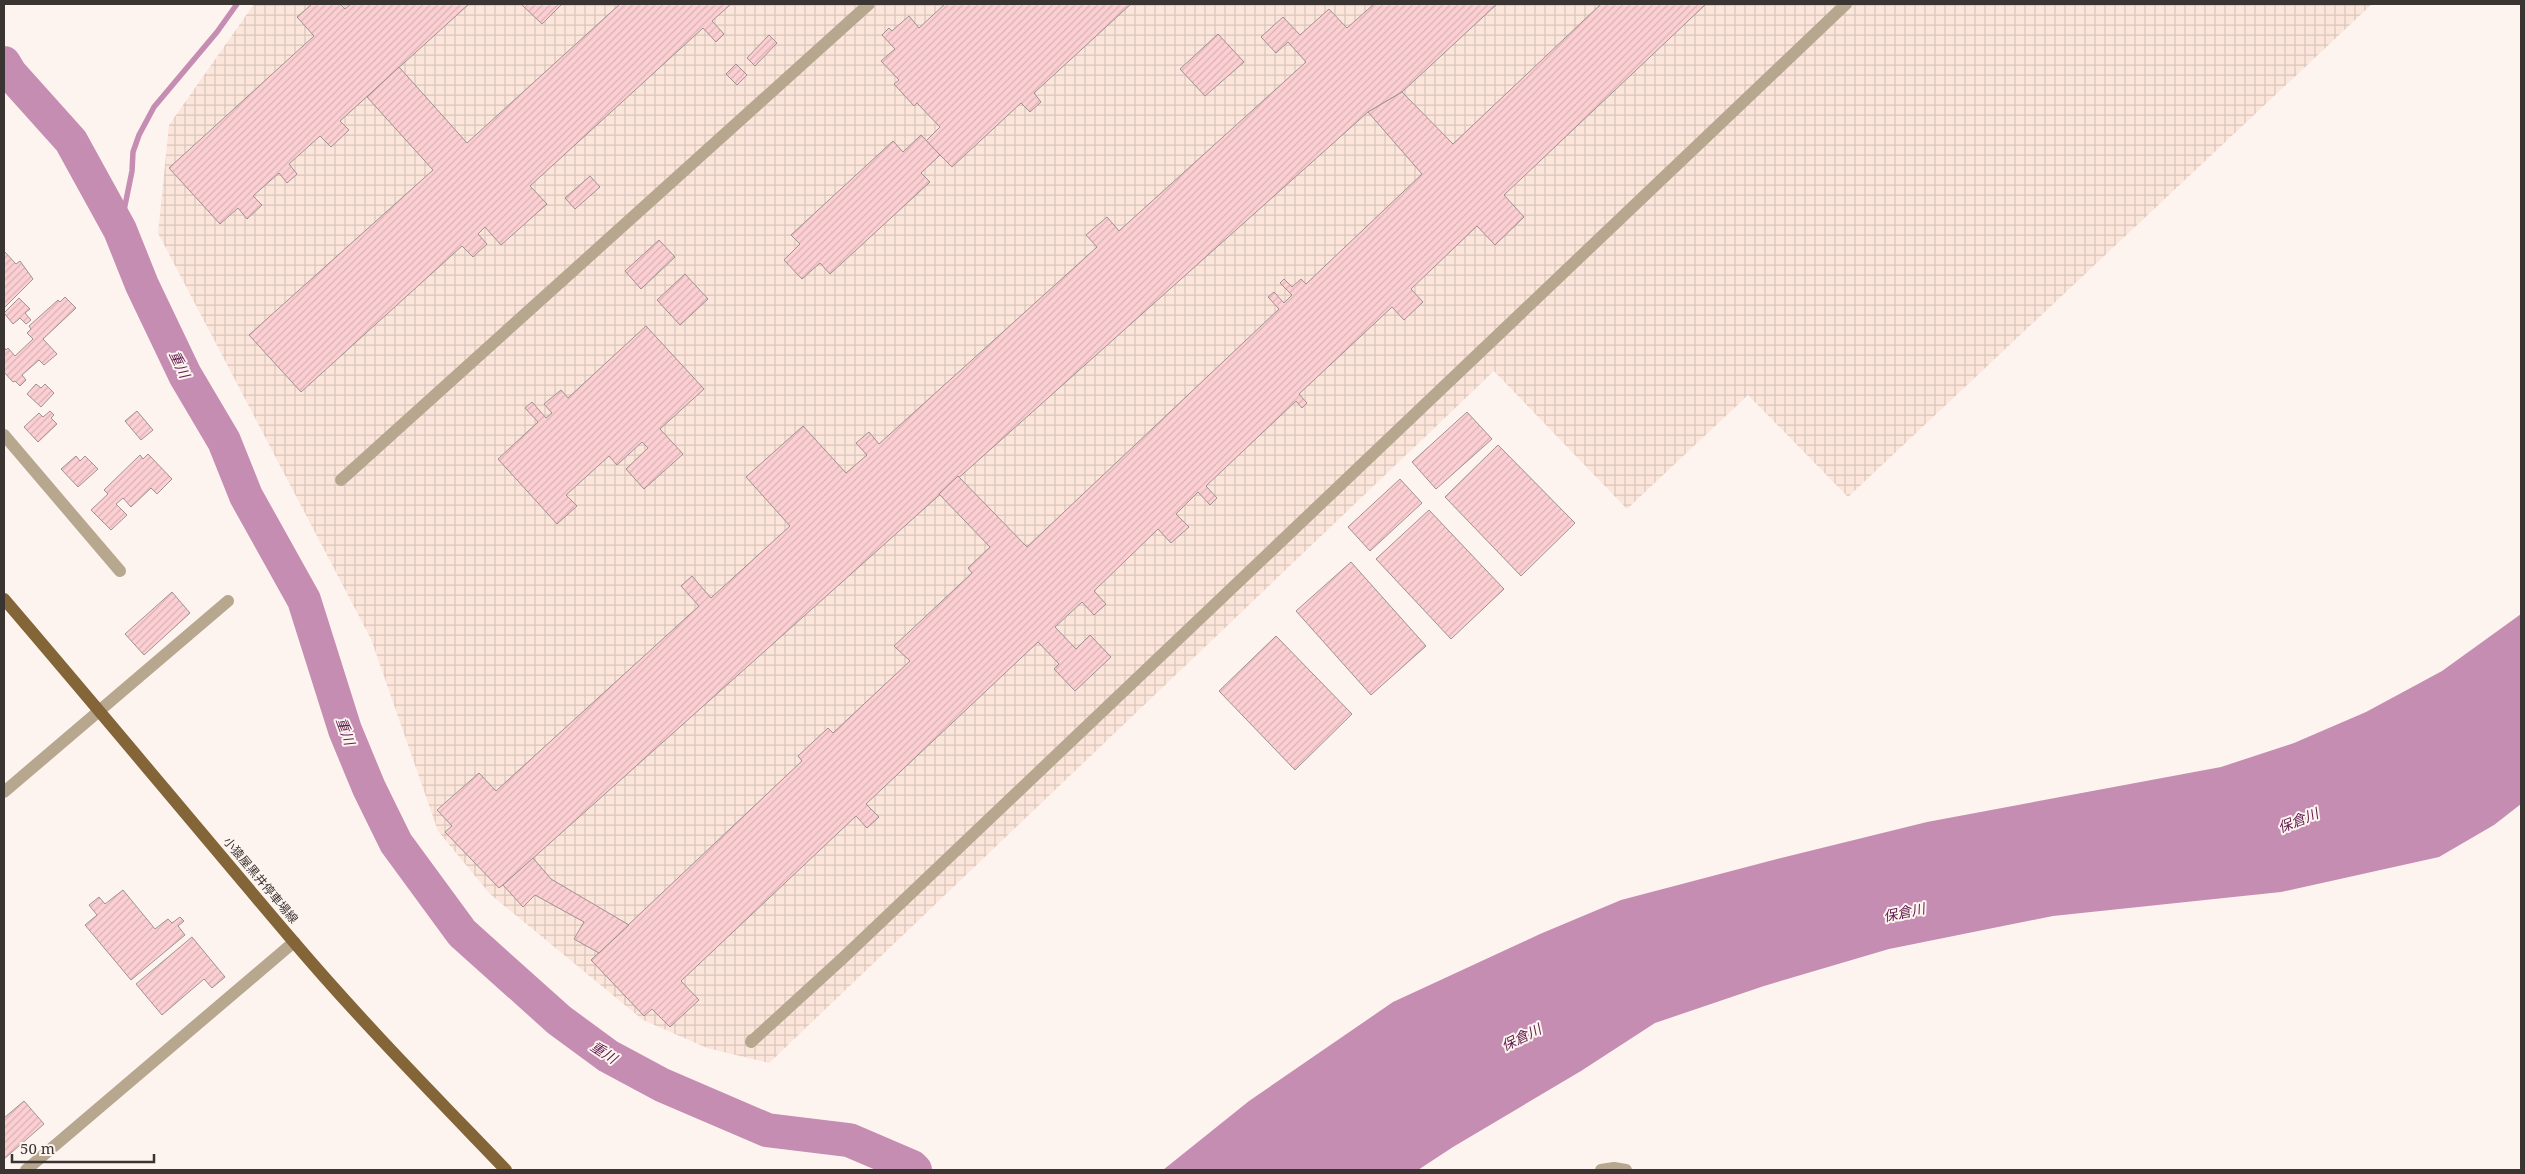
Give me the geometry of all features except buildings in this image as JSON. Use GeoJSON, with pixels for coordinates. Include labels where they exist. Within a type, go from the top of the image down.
{"type":"FeatureCollection","features":[{"type":"Feature","properties":{"kind":"main road","name":"小猿屋黒井停車場線"},"geometry":{"type":"LineString","coordinates":[[4,599],[100,710],[294,942],[433,1095],[506,1170]]}},
{"type":"Feature","properties":{"kind":"street"},"geometry":{"type":"LineString","coordinates":[[341,480],[869,4]]}},
{"type":"Feature","properties":{"kind":"street"},"geometry":{"type":"LineString","coordinates":[[752,1040],[751,1042],[843,958],[1846,4]]}},
{"type":"Feature","properties":{"kind":"street"},"geometry":{"type":"LineString","coordinates":[[4,435],[120,570]]}},
{"type":"Feature","properties":{"kind":"street"},"geometry":{"type":"LineString","coordinates":[[4,792],[228,601]]}},
{"type":"Feature","properties":{"kind":"street"},"geometry":{"type":"LineString","coordinates":[[26,1170],[294,942]]}},
{"type":"Feature","properties":{"kind":"street"},"geometry":{"type":"LineString","coordinates":[[1601,1170],[1614,1168],[1626,1170]]}},
{"type":"Feature","properties":{"kind":"shaded area"},"geometry":{"type":"Polygon","coordinates":[[[254,4],[2372,4],[1848,497],[1748,395],[1627,509],[1494,371],[769,1063],[707,1048],[643,1020],[490,894],[438,831],[371,639],[158,233],[169,125],[254,4]]]}},
{"type":"Feature","properties":{"kind":"water","name":"保倉川"},"geometry":{"type":"Polygon","coordinates":[[[2521,614],[2521,804],[2494,825],[2439,857],[2281,892],[2053,916],[1889,949],[1764,986],[1655,1023],[1581,1071],[1418,1170],[1163,1170],[1249,1101],[1393,1002],[1540,934],[1621,900],[1927,822],[2221,767],[2294,743],[2366,712],[2442,671],[2521,614]]]}},
{"type":"Feature","properties":{"kind":"waterway"},"geometry":{"type":"LineString","coordinates":[[120,230],[132,171],[133,152],[139,135],[154,107],[217,32],[237,4]]}},
{"type":"Feature","properties":{"kind":"waterway","name":"重川"},"geometry":{"type":"LineString","coordinates":[[4,63],[10,73],[71,141],[120,230],[142,285],[185,375],[224,441],[246,496],[304,600],[345,730],[369,788],[396,843],[462,933],[559,1020],[608,1056],[662,1085],[767,1130],[849,1140],[915,1170]]}}]}
